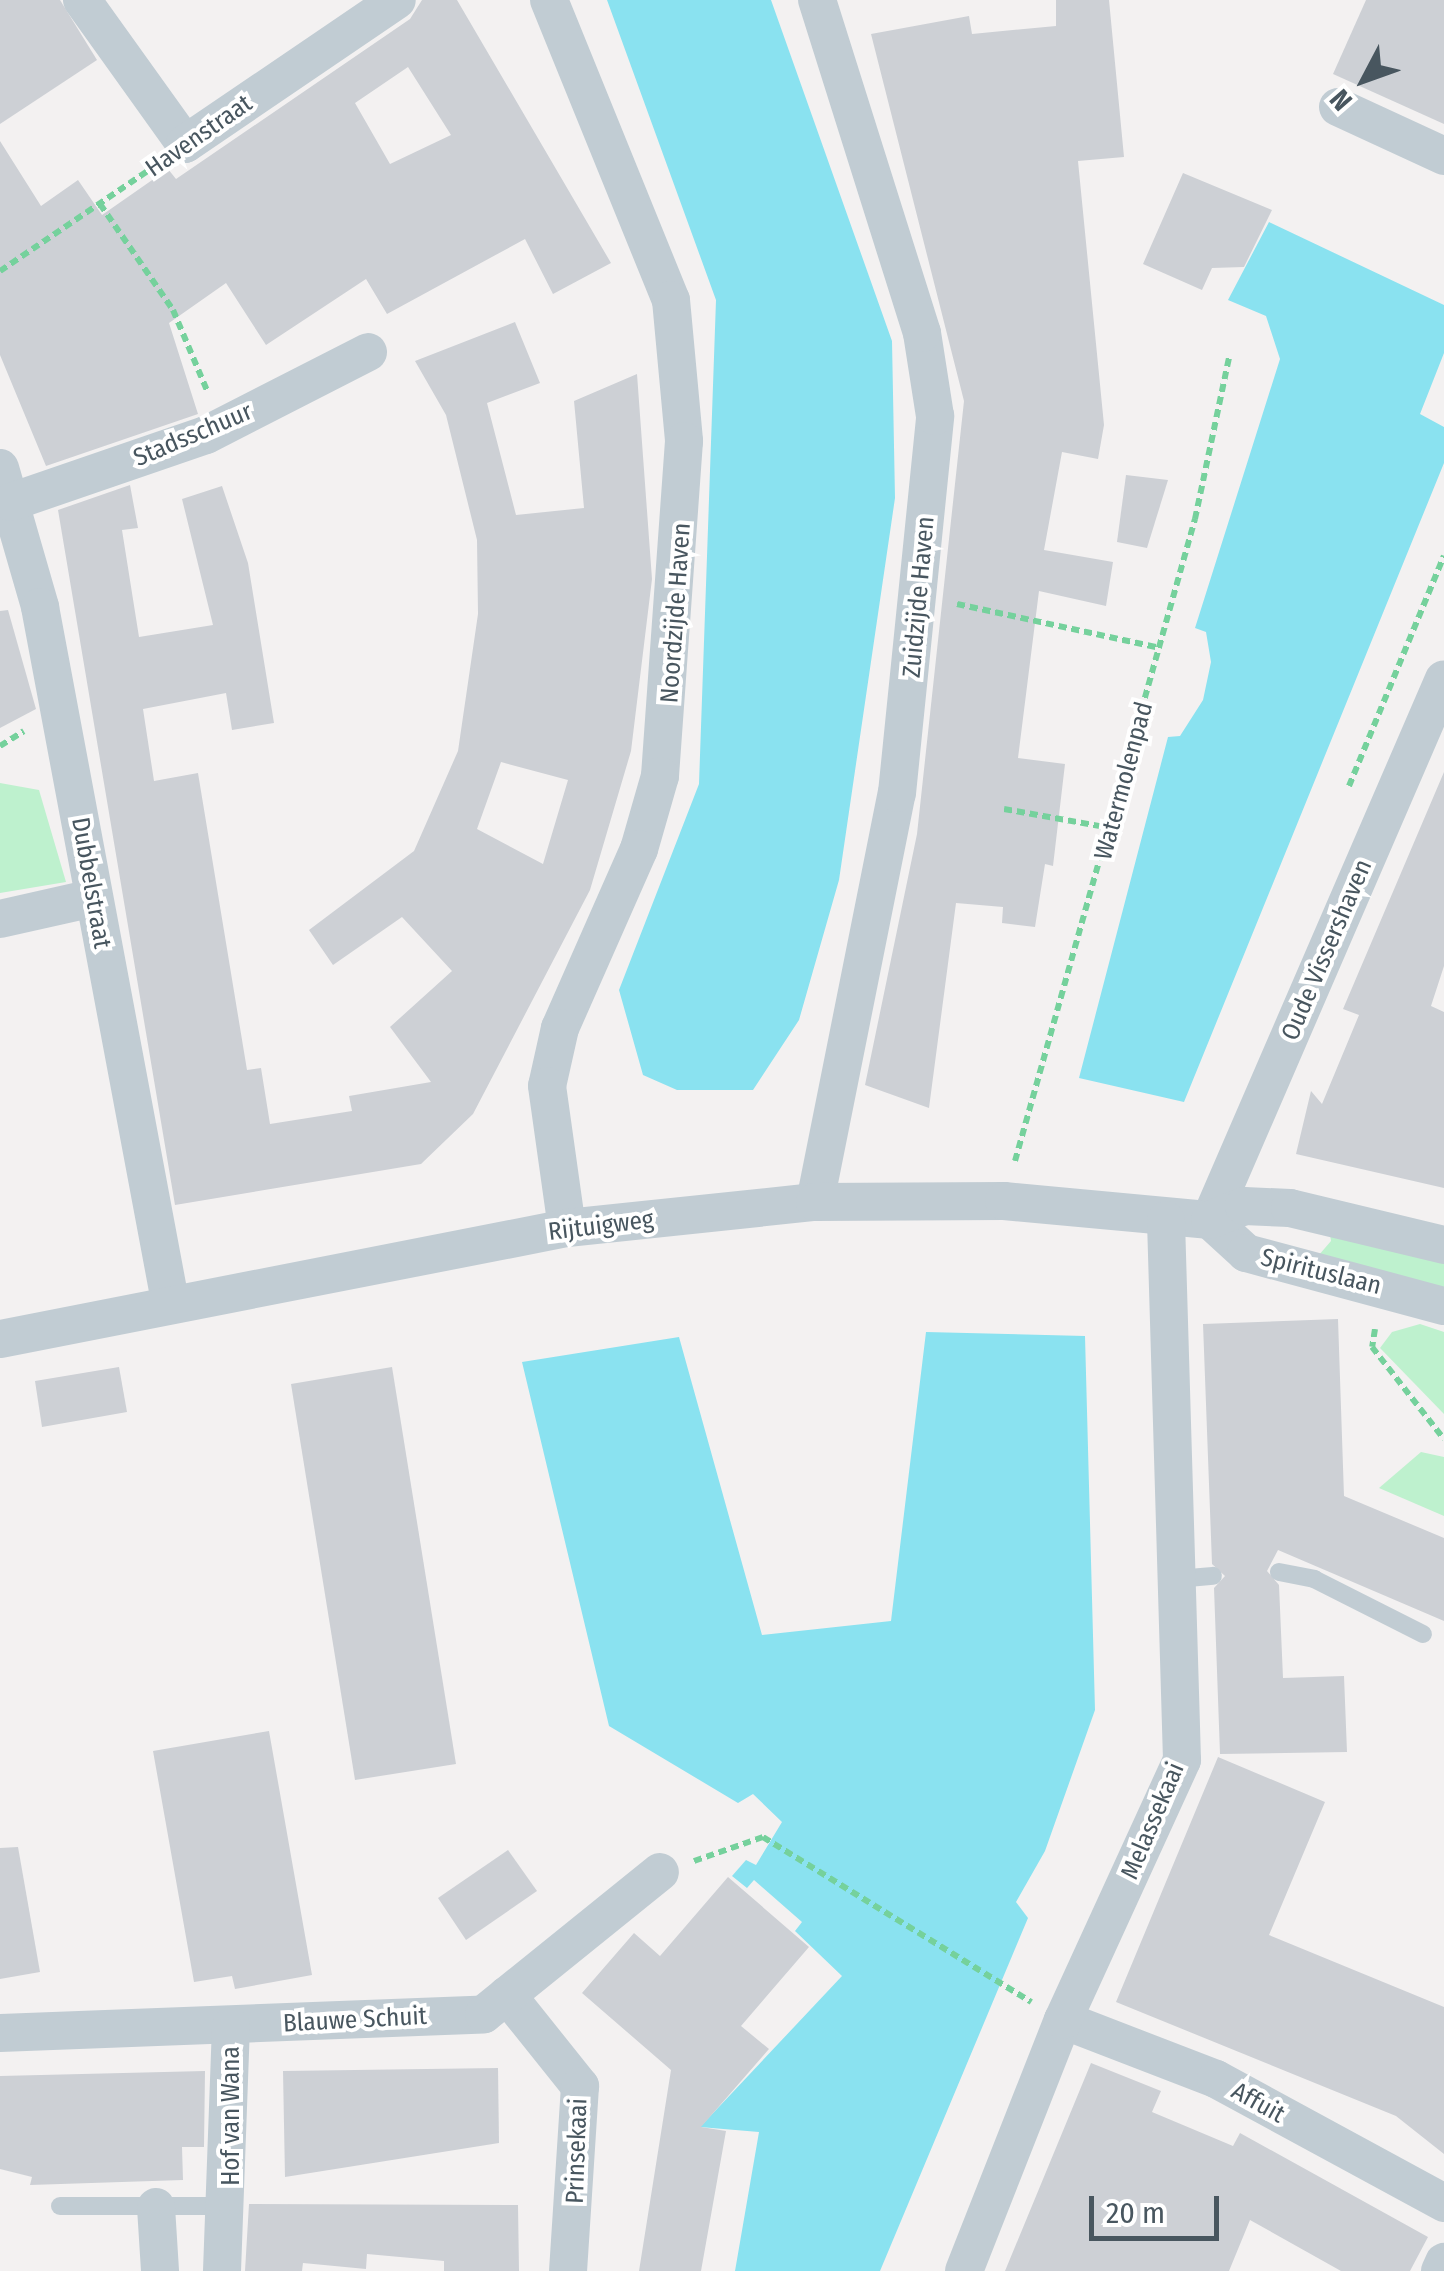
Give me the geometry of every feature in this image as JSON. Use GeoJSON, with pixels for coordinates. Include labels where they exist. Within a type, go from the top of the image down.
{"type":"FeatureCollection","features":[{"type":"Feature","properties":{"kind":"street"},"geometry":{"type":"LineString","coordinates":[[82,0],[185,144]]}},
{"type":"Feature","properties":{"kind":"street","name":"Havenstraat"},"geometry":{"type":"LineString","coordinates":[[185,144],[397,0]]}},
{"type":"Feature","properties":{"kind":"street","name":"Noordzijde Haven"},"geometry":{"type":"LineString","coordinates":[[549,0],[671,300],[684,441],[660,776],[640,849],[560,1028],[548,1086],[567,1228]]}},
{"type":"Feature","properties":{"kind":"street","name":"Zuidzijde Haven"},"geometry":{"type":"LineString","coordinates":[[814,1202],[897,793],[921,598],[935,416],[922,333],[817,0]]}},
{"type":"Feature","properties":{"kind":"street"},"geometry":{"type":"LineString","coordinates":[[1338,108],[1444,156]]}},
{"type":"Feature","properties":{"kind":"street","name":"Stadsschuur"},"geometry":{"type":"LineString","coordinates":[[5,485],[222,427],[368,352]]}},
{"type":"Feature","properties":{"kind":"street","name":"Dubbelstraat"},"geometry":{"type":"LineString","coordinates":[[5,485],[40,607],[170,1301]]}},
{"type":"Feature","properties":{"kind":"street","name":"Oude Vissershaven"},"geometry":{"type":"LineString","coordinates":[[1210,1220],[1444,679]]}},
{"type":"Feature","properties":{"kind":"street"},"geometry":{"type":"LineString","coordinates":[[0,919],[93,898]]}},
{"type":"Feature","properties":{"kind":"street","name":"Rijtuigweg"},"geometry":{"type":"LineString","coordinates":[[0,1339],[170,1301],[567,1228],[814,1202],[1004,1200],[1166,1220],[1210,1220]]}},
{"type":"Feature","properties":{"kind":"street","name":"Spirituslaan"},"geometry":{"type":"LineString","coordinates":[[1444,1245],[1290,1208],[1244,1206],[1210,1220],[1246,1253],[1444,1306]]}},
{"type":"Feature","properties":{"kind":"street","name":"Melassekaai"},"geometry":{"type":"LineString","coordinates":[[964,2271],[1063,2020],[1182,1760],[1195,1578],[1166,1220]]}},
{"type":"Feature","properties":{"kind":"street","name":"Blauwe Schuit"},"geometry":{"type":"LineString","coordinates":[[0,2033],[484,2014],[660,1872]]}},
{"type":"Feature","properties":{"kind":"street","name":"Prinsekaai"},"geometry":{"type":"LineString","coordinates":[[506,1995],[580,2086],[568,2271]]}},
{"type":"Feature","properties":{"kind":"street","name":"Affuit"},"geometry":{"type":"LineString","coordinates":[[1063,2020],[1216,2080],[1444,2204]]}},
{"type":"Feature","properties":{"kind":"street","name":"Hof van Wana"},"geometry":{"type":"LineString","coordinates":[[222,2271],[231,2206],[232,2026]]}},
{"type":"Feature","properties":{"kind":"street"},"geometry":{"type":"LineString","coordinates":[[156,2208],[160,2271]]}},
{"type":"Feature","properties":{"kind":"street"},"geometry":{"type":"LineString","coordinates":[[1440,2271],[1444,2262]]}},
{"type":"Feature","properties":{"kind":"lane"},"geometry":{"type":"LineString","coordinates":[[1278,1572],[1314,1579],[1423,1634]]}},
{"type":"Feature","properties":{"kind":"lane","name":"Hof van Wana"},"geometry":{"type":"LineString","coordinates":[[60,2206],[231,2206]]}},
{"type":"Feature","properties":{"kind":"path","name":"Havenstraat"},"geometry":{"type":"LineString","coordinates":[[0,271],[185,144]]}},
{"type":"Feature","properties":{"kind":"path"},"geometry":{"type":"LineString","coordinates":[[100,204],[173,310],[222,427]]}},
{"type":"Feature","properties":{"kind":"path","name":"Watermolenpad"},"geometry":{"type":"LineString","coordinates":[[1004,1200],[1160,648],[1228,357]]}},
{"type":"Feature","properties":{"kind":"path"},"geometry":{"type":"LineString","coordinates":[[921,598],[1160,648]]}},
{"type":"Feature","properties":{"kind":"path"},"geometry":{"type":"LineString","coordinates":[[1004,809],[1112,828]]}},
{"type":"Feature","properties":{"kind":"path"},"geometry":{"type":"LineString","coordinates":[[1382,1288],[1372,1346],[1442,1442]]}},
{"type":"Feature","properties":{"kind":"path"},"geometry":{"type":"LineString","coordinates":[[660,1872],[763,1837],[1006,1990]]}},
{"type":"Feature","properties":{"kind":"green space"},"geometry":{"type":"Polygon","coordinates":[[[0,783],[39,790],[66,882],[0,893],[0,783]]]}},
{"type":"Feature","properties":{"kind":"green space"},"geometry":{"type":"Polygon","coordinates":[[[1329,1228],[1444,1257],[1444,1293],[1312,1263],[1331,1241],[1329,1228]]]}},
{"type":"Feature","properties":{"kind":"green space"},"geometry":{"type":"Polygon","coordinates":[[[1420,1324],[1444,1332],[1444,1414],[1380,1348],[1392,1332],[1420,1324]]]}},
{"type":"Feature","properties":{"kind":"green space"},"geometry":{"type":"Polygon","coordinates":[[[1421,1452],[1444,1457],[1444,1516],[1379,1488],[1421,1452]]]}},
{"type":"Feature","properties":{"kind":"water"},"geometry":{"type":"Polygon","coordinates":[[[607,0],[771,0],[892,341],[895,498],[839,880],[799,1020],[753,1090],[677,1090],[643,1075],[619,990],[699,784],[716,300],[607,0]]]}},
{"type":"Feature","properties":{"kind":"water"},"geometry":{"type":"Polygon","coordinates":[[[1269,222],[1444,305],[1444,353],[1420,414],[1444,427],[1444,463],[1184,1102],[1079,1078],[1168,737],[1180,736],[1203,700],[1211,662],[1206,632],[1195,628],[1280,359],[1266,316],[1228,300],[1269,222]]]}},
{"type":"Feature","properties":{"kind":"water"},"geometry":{"type":"Polygon","coordinates":[[[926,1332],[1085,1336],[1095,1710],[1045,1851],[1016,1902],[1028,1918],[880,2271],[735,2271],[759,2132],[700,2127],[842,1976],[795,1931],[802,1922],[754,1880],[747,1888],[732,1876],[746,1860],[756,1865],[782,1822],[753,1794],[738,1803],[609,1726],[522,1362],[679,1337],[762,1635],[891,1621],[926,1332]]]}},
{"type":"Feature","properties":{"kind":"building"},"geometry":{"type":"Polygon","coordinates":[[[0,0],[60,0],[97,60],[0,124],[0,0]]]}},
{"type":"Feature","properties":{"kind":"building"},"geometry":{"type":"Polygon","coordinates":[[[422,0],[457,0],[611,263],[553,294],[525,239],[387,314],[366,279],[266,345],[226,283],[169,323],[198,414],[46,466],[0,355],[0,141],[41,206],[78,180],[102,215],[168,169],[176,179],[410,19],[422,0]],[[408,67],[355,103],[390,164],[451,135],[408,67]]]}},
{"type":"Feature","properties":{"kind":"building"},"geometry":{"type":"Polygon","coordinates":[[[1056,0],[1109,0],[1124,157],[1078,161],[1104,425],[1098,459],[1062,452],[1044,550],[1113,562],[1106,606],[1039,591],[1018,758],[1065,764],[1053,866],[1045,864],[1035,927],[1002,923],[1003,907],[956,903],[929,1108],[865,1085],[917,834],[964,401],[871,34],[969,16],[972,34],[1056,26],[1056,0]]]}},
{"type":"Feature","properties":{"kind":"building"},"geometry":{"type":"Polygon","coordinates":[[[1366,0],[1444,0],[1444,124],[1333,74],[1366,0]]]}},
{"type":"Feature","properties":{"kind":"building"},"geometry":{"type":"Polygon","coordinates":[[[1183,173],[1272,210],[1244,267],[1212,268],[1202,290],[1143,264],[1183,173]]]}},
{"type":"Feature","properties":{"kind":"building"},"geometry":{"type":"Polygon","coordinates":[[[515,322],[540,383],[487,403],[516,515],[584,508],[574,401],[637,374],[652,579],[631,751],[590,890],[473,1114],[421,1164],[175,1205],[58,510],[130,485],[138,528],[122,530],[139,637],[213,625],[182,499],[222,486],[248,563],[274,723],[232,730],[226,693],[143,709],[154,781],[198,773],[247,1070],[261,1068],[270,1124],[352,1111],[349,1096],[431,1082],[390,1027],[452,971],[402,917],[333,965],[309,930],[414,851],[458,751],[478,614],[477,540],[446,415],[415,361],[515,322]],[[501,762],[477,829],[543,864],[568,780],[501,762]]]}},
{"type":"Feature","properties":{"kind":"building"},"geometry":{"type":"Polygon","coordinates":[[[1126,475],[1168,480],[1147,548],[1117,542],[1126,475]]]}},
{"type":"Feature","properties":{"kind":"building"},"geometry":{"type":"Polygon","coordinates":[[[8,610],[36,709],[0,728],[0,611],[8,610]]]}},
{"type":"Feature","properties":{"kind":"building"},"geometry":{"type":"Polygon","coordinates":[[[1444,772],[1444,966],[1431,1006],[1444,1012],[1444,1188],[1296,1154],[1311,1091],[1322,1104],[1359,1015],[1343,1009],[1444,772]]]}},
{"type":"Feature","properties":{"kind":"building"},"geometry":{"type":"Polygon","coordinates":[[[1338,1319],[1344,1496],[1444,1538],[1444,1621],[1278,1550],[1267,1571],[1279,1585],[1283,1678],[1344,1676],[1347,1752],[1220,1754],[1214,1588],[1225,1576],[1212,1564],[1203,1324],[1338,1319]]]}},
{"type":"Feature","properties":{"kind":"building"},"geometry":{"type":"Polygon","coordinates":[[[119,1367],[127,1412],[42,1427],[35,1381],[119,1367]]]}},
{"type":"Feature","properties":{"kind":"building"},"geometry":{"type":"Polygon","coordinates":[[[392,1367],[456,1764],[355,1780],[291,1384],[392,1367]]]}},
{"type":"Feature","properties":{"kind":"building"},"geometry":{"type":"Polygon","coordinates":[[[269,1731],[312,1975],[235,1989],[232,1976],[194,1982],[153,1751],[269,1731]]]}},
{"type":"Feature","properties":{"kind":"building"},"geometry":{"type":"Polygon","coordinates":[[[1218,1757],[1325,1802],[1269,1935],[1444,2007],[1444,2154],[1396,2116],[1116,2002],[1218,1757]]]}},
{"type":"Feature","properties":{"kind":"building"},"geometry":{"type":"Polygon","coordinates":[[[18,1847],[40,1972],[0,1979],[0,1848],[18,1847]]]}},
{"type":"Feature","properties":{"kind":"building"},"geometry":{"type":"Polygon","coordinates":[[[508,1850],[537,1891],[466,1940],[438,1898],[508,1850]]]}},
{"type":"Feature","properties":{"kind":"building"},"geometry":{"type":"Polygon","coordinates":[[[728,1877],[809,1947],[741,2026],[769,2049],[701,2127],[726,2131],[701,2271],[639,2271],[671,2070],[582,1993],[634,1933],[660,1956],[728,1877]]]}},
{"type":"Feature","properties":{"kind":"building"},"geometry":{"type":"Polygon","coordinates":[[[1091,2063],[1161,2091],[1152,2112],[1233,2146],[1240,2133],[1428,2237],[1410,2271],[1341,2271],[1250,2220],[1229,2271],[1005,2271],[1091,2063]]]}},
{"type":"Feature","properties":{"kind":"building"},"geometry":{"type":"Polygon","coordinates":[[[498,2068],[499,2143],[285,2177],[283,2071],[498,2068]]]}},
{"type":"Feature","properties":{"kind":"building"},"geometry":{"type":"Polygon","coordinates":[[[205,2071],[204,2147],[182,2147],[183,2180],[30,2185],[32,2177],[0,2169],[0,2076],[205,2071]]]}},
{"type":"Feature","properties":{"kind":"building"},"geometry":{"type":"Polygon","coordinates":[[[249,2204],[518,2205],[519,2271],[444,2271],[444,2261],[367,2254],[366,2269],[303,2263],[302,2271],[245,2271],[249,2204]]]}}]}
